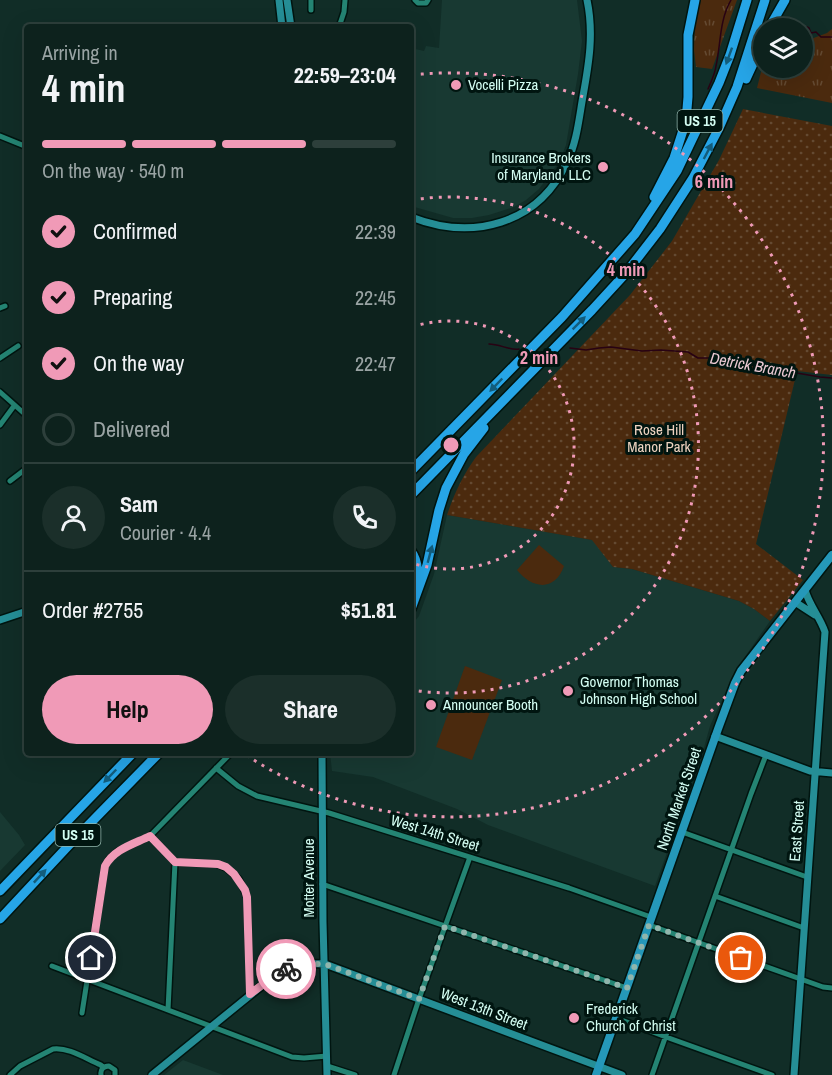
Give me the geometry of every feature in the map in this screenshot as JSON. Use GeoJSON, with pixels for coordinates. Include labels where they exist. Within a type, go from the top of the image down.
{"type":"FeatureCollection","features":[{"type":"Feature","properties":{"kind":"highway"},"geometry":{"type":"LineString","coordinates":[[635,234],[674,158],[683,134],[688,103],[688,35],[694,0]]}},
{"type":"Feature","properties":{"kind":"highway","name":"US 15"},"geometry":{"type":"LineString","coordinates":[[414,468],[562,317],[635,234],[677,171],[730,55],[747,0]]}},
{"type":"Feature","properties":{"kind":"highway","name":"US 15"},"geometry":{"type":"LineString","coordinates":[[414,492],[592,310],[660,229],[693,178],[730,104],[765,0]]}},
{"type":"Feature","properties":{"kind":"highway"},"geometry":{"type":"LineString","coordinates":[[775,18],[785,0]]}},
{"type":"Feature","properties":{"kind":"highway"},"geometry":{"type":"LineString","coordinates":[[730,104],[745,82],[753,64]]}},
{"type":"Feature","properties":{"kind":"highway"},"geometry":{"type":"LineString","coordinates":[[414,601],[427,566],[446,488],[464,454],[486,425],[494,410]]}},
{"type":"Feature","properties":{"kind":"highway"},"geometry":{"type":"LineString","coordinates":[[414,556],[418,572],[414,583]]}},
{"type":"Feature","properties":{"kind":"highway","name":"US 15"},"geometry":{"type":"LineString","coordinates":[[0,891],[130,756]]}},
{"type":"Feature","properties":{"kind":"highway","name":"US 15"},"geometry":{"type":"LineString","coordinates":[[0,919],[156,756]]}},
{"type":"Feature","properties":{"kind":"main road","name":"North Market Street"},"geometry":{"type":"LineString","coordinates":[[598,1071],[715,736],[741,671],[832,555]]}},
{"type":"Feature","properties":{"kind":"street"},"geometry":{"type":"LineString","coordinates":[[279,0],[282,24]]}},
{"type":"Feature","properties":{"kind":"street"},"geometry":{"type":"LineString","coordinates":[[287,0],[291,24]]}},
{"type":"Feature","properties":{"kind":"street"},"geometry":{"type":"LineString","coordinates":[[311,0],[311,10]]}},
{"type":"Feature","properties":{"kind":"street"},"geometry":{"type":"LineString","coordinates":[[340,24],[345,0]]}},
{"type":"Feature","properties":{"kind":"street"},"geometry":{"type":"LineString","coordinates":[[415,0],[418,3],[426,3],[428,0]]}},
{"type":"Feature","properties":{"kind":"street"},"geometry":{"type":"LineString","coordinates":[[414,218],[454,228],[486,226],[519,214],[534,204],[553,186],[573,148],[589,67],[591,32],[587,0]]}},
{"type":"Feature","properties":{"kind":"street"},"geometry":{"type":"LineString","coordinates":[[0,136],[24,146]]}},
{"type":"Feature","properties":{"kind":"street"},"geometry":{"type":"LineString","coordinates":[[0,358],[18,346]]}},
{"type":"Feature","properties":{"kind":"street"},"geometry":{"type":"LineString","coordinates":[[0,392],[14,406],[24,411]]}},
{"type":"Feature","properties":{"kind":"street"},"geometry":{"type":"LineString","coordinates":[[0,425],[14,406]]}},
{"type":"Feature","properties":{"kind":"street"},"geometry":{"type":"LineString","coordinates":[[10,481],[24,470]]}},
{"type":"Feature","properties":{"kind":"street","name":"East Street"},"geometry":{"type":"LineString","coordinates":[[794,1075],[825,632],[808,601],[805,590]]}},
{"type":"Feature","properties":{"kind":"street"},"geometry":{"type":"LineString","coordinates":[[795,602],[817,616]]}},
{"type":"Feature","properties":{"kind":"street"},"geometry":{"type":"LineString","coordinates":[[0,620],[24,611]]}},
{"type":"Feature","properties":{"kind":"street"},"geometry":{"type":"LineString","coordinates":[[715,736],[815,772],[832,773]]}},
{"type":"Feature","properties":{"kind":"street"},"geometry":{"type":"LineString","coordinates":[[652,1075],[766,755]]}},
{"type":"Feature","properties":{"kind":"street"},"geometry":{"type":"LineString","coordinates":[[82,1013],[105,866],[118,851],[150,836],[228,756]]}},
{"type":"Feature","properties":{"kind":"street","name":"Motter Avenue"},"geometry":{"type":"LineString","coordinates":[[322,756],[322,884],[327,1075]]}},
{"type":"Feature","properties":{"kind":"street","name":"West 14th Street"},"geometry":{"type":"LineString","coordinates":[[216,768],[238,786],[251,793],[322,811],[569,888],[698,943],[823,987],[832,988]]}},
{"type":"Feature","properties":{"kind":"street"},"geometry":{"type":"LineString","coordinates":[[682,832],[807,877]]}},
{"type":"Feature","properties":{"kind":"street"},"geometry":{"type":"LineString","coordinates":[[150,836],[175,862],[218,864],[226,867],[245,890],[250,994]]}},
{"type":"Feature","properties":{"kind":"street"},"geometry":{"type":"LineString","coordinates":[[394,1075],[470,857]]}},
{"type":"Feature","properties":{"kind":"street"},"geometry":{"type":"LineString","coordinates":[[168,1010],[175,862]]}},
{"type":"Feature","properties":{"kind":"street"},"geometry":{"type":"LineString","coordinates":[[322,884],[627,988]]}},
{"type":"Feature","properties":{"kind":"street"},"geometry":{"type":"LineString","coordinates":[[715,896],[804,928]]}},
{"type":"Feature","properties":{"kind":"street"},"geometry":{"type":"LineString","coordinates":[[152,1075],[270,979],[303,964],[325,964]]}},
{"type":"Feature","properties":{"kind":"street","name":"West 13th Street"},"geometry":{"type":"LineString","coordinates":[[325,964],[598,1071],[622,1075]]}},
{"type":"Feature","properties":{"kind":"street"},"geometry":{"type":"LineString","coordinates":[[52,966],[292,1057],[327,1056]]}},
{"type":"Feature","properties":{"kind":"street"},"geometry":{"type":"LineString","coordinates":[[616,1018],[772,1075]]}},
{"type":"Feature","properties":{"kind":"street"},"geometry":{"type":"LineString","coordinates":[[10,1075],[20,1066],[57,1048],[101,1065],[103,1068]]}},
{"type":"Feature","properties":{"kind":"street"},"geometry":{"type":"LineString","coordinates":[[327,1066],[355,1075]]}},
{"type":"Feature","properties":{"kind":"street"},"geometry":{"type":"LineString","coordinates":[[103,1068],[113,1067],[115,1075]]}},
{"type":"Feature","properties":{"kind":"street"},"geometry":{"type":"LineString","coordinates":[[101,1075],[103,1068]]}},
{"type":"Feature","properties":{"kind":"shaded area"},"geometry":{"type":"Polygon","coordinates":[[[442,0],[577,0],[582,41],[566,145],[559,162],[539,189],[514,207],[489,215],[453,218],[414,207],[414,49],[424,51],[426,46],[439,48],[442,0]]]}},
{"type":"Feature","properties":{"kind":"shaded area","name":"Governor Thomas Johnson High School"},"geometry":{"type":"Polygon","coordinates":[[[447,515],[593,540],[613,567],[632,569],[739,601],[770,621],[735,671],[710,726],[702,755],[655,886],[488,825],[457,809],[373,777],[332,771],[330,756],[414,756],[414,622],[419,616],[434,574],[447,515]]]}},
{"type":"Feature","properties":{"kind":"shaded area"},"geometry":{"type":"Polygon","coordinates":[[[0,812],[25,845],[0,871],[0,812]]]}},
{"type":"Feature","properties":{"kind":"shaded area"},"geometry":{"type":"Polygon","coordinates":[[[183,1060],[223,1075],[164,1075],[183,1060]]]}},
{"type":"Feature","properties":{"kind":"green space"},"geometry":{"type":"Polygon","coordinates":[[[701,0],[737,0],[712,69],[696,67],[695,19],[701,0]]]}},
{"type":"Feature","properties":{"kind":"green space"},"geometry":{"type":"Polygon","coordinates":[[[832,29],[832,103],[757,88],[760,78],[813,78],[813,38],[832,29]]]}},
{"type":"Feature","properties":{"kind":"green space","name":"Rose Hill Manor Park"},"geometry":{"type":"Polygon","coordinates":[[[743,109],[832,126],[832,375],[797,371],[756,544],[803,580],[770,621],[739,601],[632,569],[613,567],[592,540],[447,515],[459,485],[476,457],[630,295],[672,241],[719,160],[743,109]]]}},
{"type":"Feature","properties":{"kind":"green space"},"geometry":{"type":"Polygon","coordinates":[[[539,545],[564,566],[555,580],[549,584],[536,584],[529,581],[517,570],[539,545]]]}},
{"type":"Feature","properties":{"kind":"green space"},"geometry":{"type":"Polygon","coordinates":[[[465,666],[502,680],[472,760],[436,747],[465,666]]]}},
{"type":"Feature","properties":{"kind":"waterway"},"geometry":{"type":"LineString","coordinates":[[708,89],[715,69],[724,16],[731,0]]}},
{"type":"Feature","properties":{"kind":"waterway"},"geometry":{"type":"LineString","coordinates":[[813,33],[816,32],[821,37],[832,37]]}},
{"type":"Feature","properties":{"kind":"waterway"},"geometry":{"type":"LineString","coordinates":[[489,344],[519,349]]}},
{"type":"Feature","properties":{"kind":"waterway","name":"Detrick Branch"},"geometry":{"type":"LineString","coordinates":[[570,348],[586,350],[611,347],[642,351],[688,352],[698,358],[711,358],[832,378]]}},
{"type":"Feature","properties":{"kind":"way so far"},"geometry":{"type":"LineString","coordinates":[[286,969],[303,964],[325,964],[419,999],[445,926],[627,988],[649,925],[741,958]]}},
{"type":"Feature","properties":{"kind":"place","name":"Vocelli Pizza"},"geometry":{"type":"Point","coordinates":[456,85]}},
{"type":"Feature","properties":{"kind":"place","name":"Insurance Brokers of Maryland, LLC"},"geometry":{"type":"Point","coordinates":[603,167]}},
{"type":"Feature","properties":{"kind":"place","name":"Governor Thomas Johnson High School"},"geometry":{"type":"Point","coordinates":[568,691]}},
{"type":"Feature","properties":{"kind":"place","name":"Announcer Booth"},"geometry":{"type":"Point","coordinates":[431,705]}},
{"type":"Feature","properties":{"kind":"place","name":"Frederick Church of Christ"},"geometry":{"type":"Point","coordinates":[574,1018]}},
{"type":"Feature","properties":{"kind":"route"},"geometry":{"type":"LineString","coordinates":[[91,958],[105,866],[118,851],[150,836],[175,862],[218,864],[226,867],[239,879],[247,897],[250,994],[286,969]]}}]}
